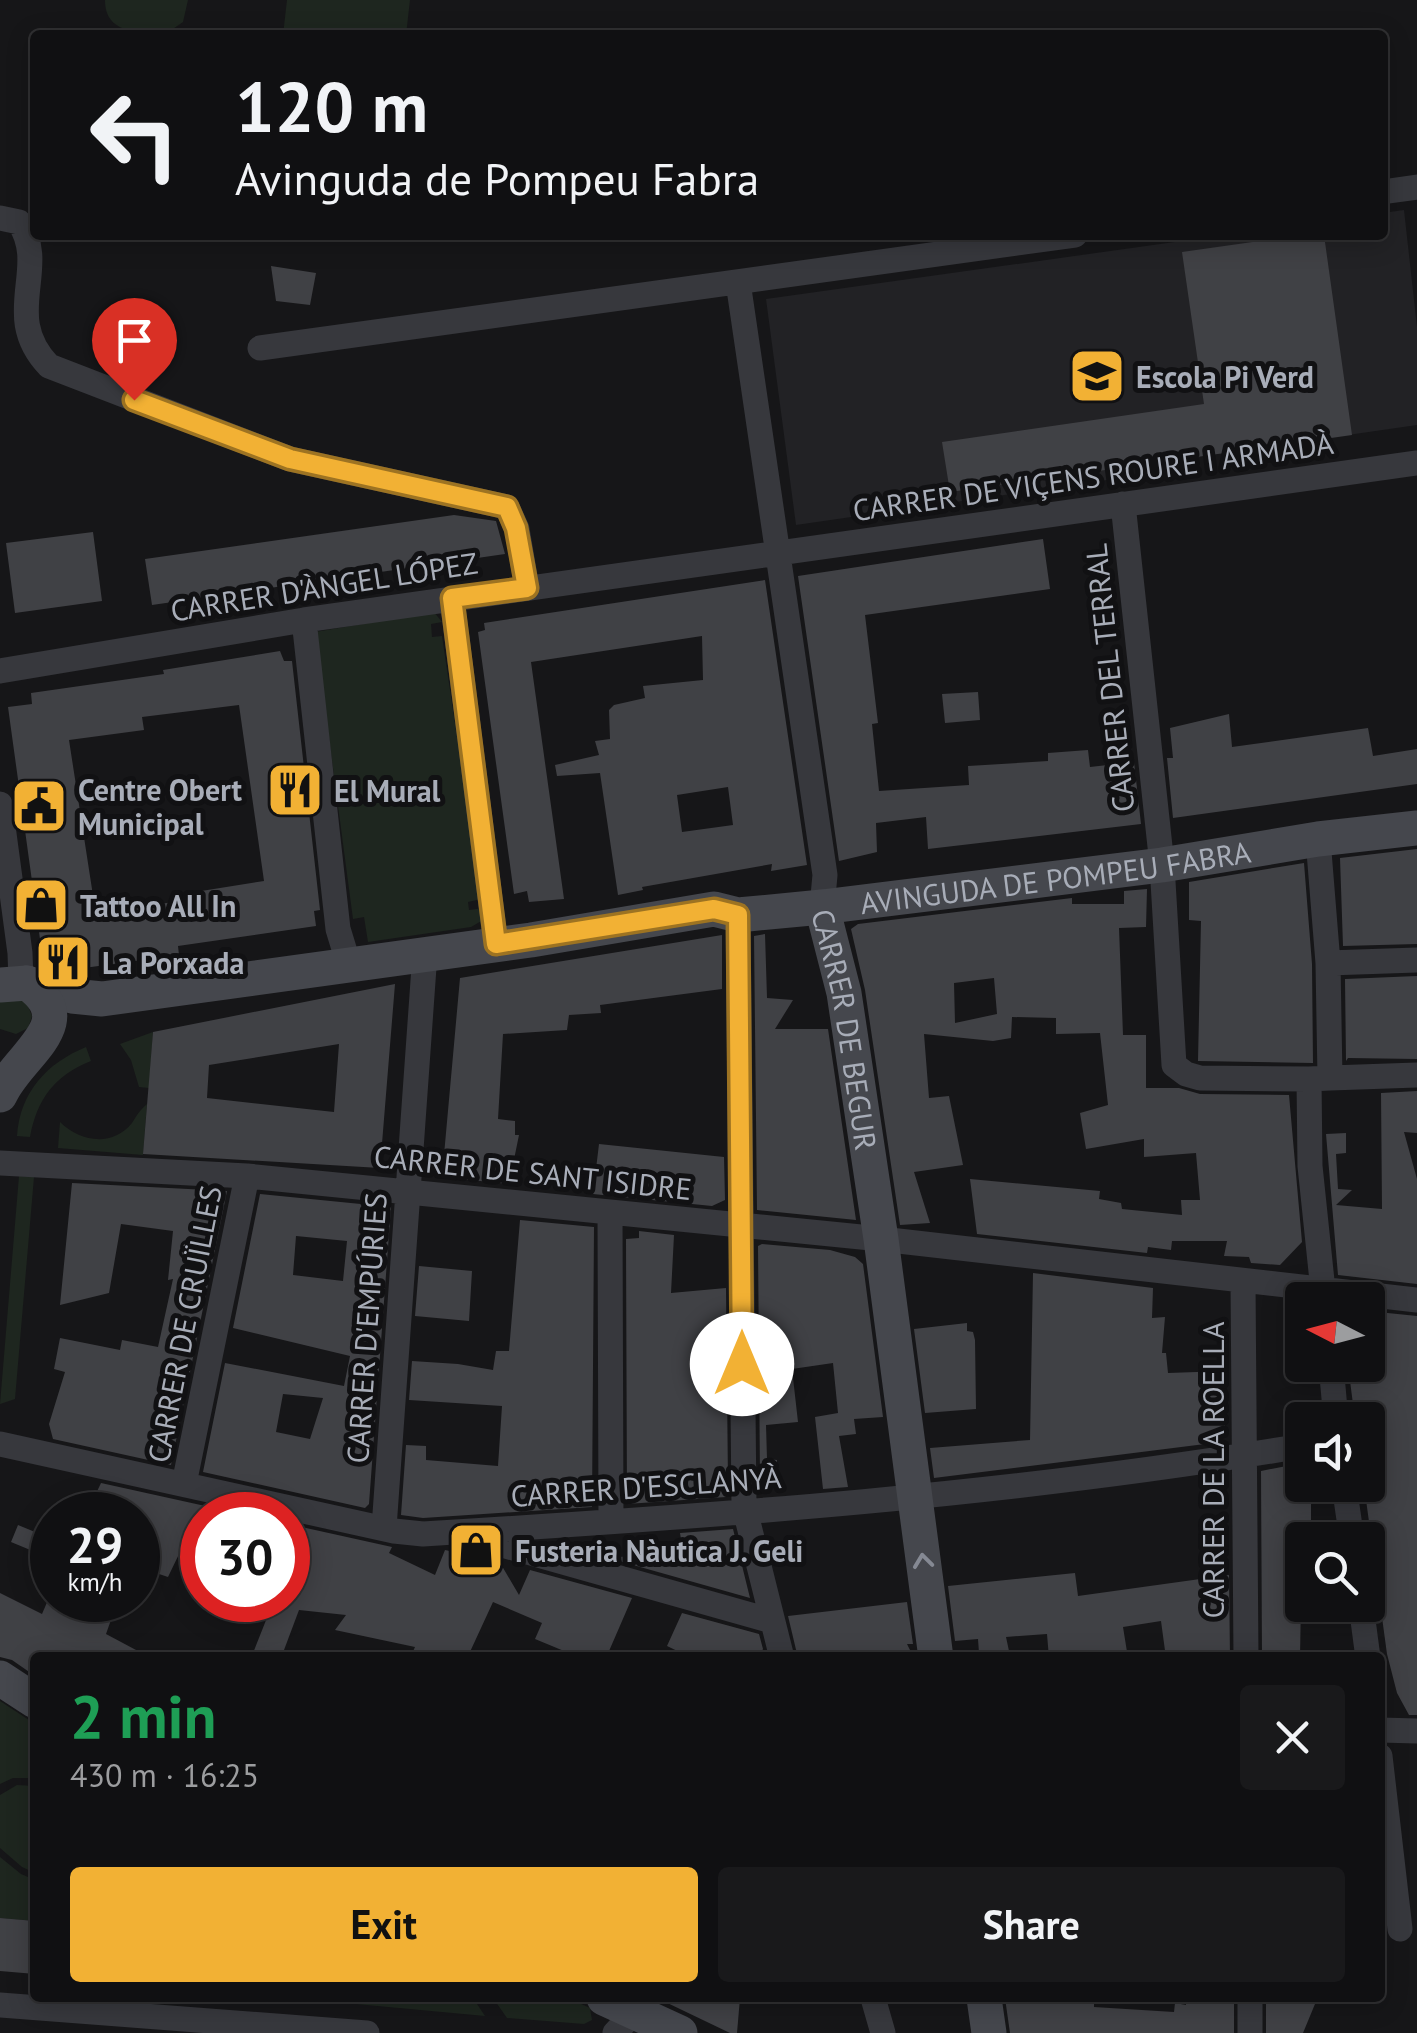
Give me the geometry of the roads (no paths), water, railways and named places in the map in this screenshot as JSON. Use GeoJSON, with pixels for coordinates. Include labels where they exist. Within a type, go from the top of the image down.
{"type":"FeatureCollection","features":[{"type":"Feature","properties":{"kind":"street"},"geometry":{"type":"LineString","coordinates":[[1388,191],[1417,187]]}},
{"type":"Feature","properties":{"kind":"street"},"geometry":{"type":"LineString","coordinates":[[0,218],[19,222],[24,230],[26,250],[19,329],[28,348],[49,366],[290,459],[507,507],[516,528],[527,588]]}},
{"type":"Feature","properties":{"kind":"street"},"geometry":{"type":"LineString","coordinates":[[260,348],[1038,240]]}},
{"type":"Feature","properties":{"kind":"street","name":"CARRER DE BEGUR"},"geometry":{"type":"LineString","coordinates":[[738,282],[825,875],[822,907],[844,992],[935,1652]]}},
{"type":"Feature","properties":{"kind":"street","name":"CARRER DE VIÇENS ROURE I ARMADÀ"},"geometry":{"type":"LineString","coordinates":[[778,553],[1417,463]]}},
{"type":"Feature","properties":{"kind":"street","name":"CARRER DEL TERRAL"},"geometry":{"type":"LineString","coordinates":[[1123,504],[1162,864],[1174,1065],[1200,1078],[1320,1079]]}},
{"type":"Feature","properties":{"kind":"street","name":"CARRER D'ÀNGEL LÓPEZ"},"geometry":{"type":"LineString","coordinates":[[0,671],[304,620],[778,553]]}},
{"type":"Feature","properties":{"kind":"street"},"geometry":{"type":"LineString","coordinates":[[452,598],[496,944]]}},
{"type":"Feature","properties":{"kind":"street"},"geometry":{"type":"LineString","coordinates":[[304,620],[338,929],[350,965]]}},
{"type":"Feature","properties":{"kind":"street"},"geometry":{"type":"LineString","coordinates":[[0,804],[20,953],[16,983],[47,1000],[51,1018],[28,1041],[0,1095]]}},
{"type":"Feature","properties":{"kind":"street","name":"AVINGUDA DE POMPEU FABRA"},"geometry":{"type":"LineString","coordinates":[[16,983],[102,999],[714,909],[738,915],[822,907],[1417,828]]}},
{"type":"Feature","properties":{"kind":"street"},"geometry":{"type":"LineString","coordinates":[[1317,1282],[1310,1166],[1328,963],[1318,840]]}},
{"type":"Feature","properties":{"kind":"street"},"geometry":{"type":"LineString","coordinates":[[738,915],[744,1512],[780,1652]]}},
{"type":"Feature","properties":{"kind":"street","name":"CARRER D'EMPÚRIES"},"geometry":{"type":"LineString","coordinates":[[384,1528],[425,953]]}},
{"type":"Feature","properties":{"kind":"street"},"geometry":{"type":"LineString","coordinates":[[1328,963],[1417,960]]}},
{"type":"Feature","properties":{"kind":"street","name":"AVINGUDA DE POMPEU FABRA"},"geometry":{"type":"LineString","coordinates":[[28,1041],[102,999]]}},
{"type":"Feature","properties":{"kind":"street"},"geometry":{"type":"LineString","coordinates":[[1320,1079],[1417,1074]]}},
{"type":"Feature","properties":{"kind":"street","name":"CARRER DE SANT ISIDRE"},"geometry":{"type":"LineString","coordinates":[[0,1163],[246,1176],[741,1224],[1244,1282],[1285,1290]]}},
{"type":"Feature","properties":{"kind":"street","name":"CARRER DE CRUÏLLES"},"geometry":{"type":"LineString","coordinates":[[184,1484],[246,1176]]}},
{"type":"Feature","properties":{"kind":"street"},"geometry":{"type":"LineString","coordinates":[[610,1212],[611,1521]]}},
{"type":"Feature","properties":{"kind":"street","name":"CARRER DE LA ROELLA"},"geometry":{"type":"LineString","coordinates":[[1244,1282],[1246,1652]]}},
{"type":"Feature","properties":{"kind":"street"},"geometry":{"type":"LineString","coordinates":[[1285,1296],[1253,1295],[1254,1445],[1285,1439]]}},
{"type":"Feature","properties":{"kind":"street","name":"CARRER DE SANT ISIDRE"},"geometry":{"type":"LineString","coordinates":[[1385,1299],[1417,1300]]}},
{"type":"Feature","properties":{"kind":"street","name":"CARRER D'ESCLANYÀ"},"geometry":{"type":"LineString","coordinates":[[0,1444],[423,1534],[916,1498],[1122,1475],[1285,1449]]}},
{"type":"Feature","properties":{"kind":"street"},"geometry":{"type":"LineString","coordinates":[[455,1532],[772,1620]]}},
{"type":"Feature","properties":{"kind":"street"},"geometry":{"type":"LineString","coordinates":[[1363,1622],[1367,1652]]}},
{"type":"Feature","properties":{"kind":"street"},"geometry":{"type":"LineString","coordinates":[[0,1678],[30,1698]]}},
{"type":"Feature","properties":{"kind":"street"},"geometry":{"type":"LineString","coordinates":[[1385,1730],[1417,1730]]}},
{"type":"Feature","properties":{"kind":"street"},"geometry":{"type":"LineString","coordinates":[[1385,1802],[1399,1929]]}},
{"type":"Feature","properties":{"kind":"street"},"geometry":{"type":"LineString","coordinates":[[608,2002],[628,2024],[680,2033]]}},
{"type":"Feature","properties":{"kind":"street"},"geometry":{"type":"LineString","coordinates":[[874,2002],[883,2033]]}},
{"type":"Feature","properties":{"kind":"street"},"geometry":{"type":"LineString","coordinates":[[985,2002],[989,2033]]}},
{"type":"Feature","properties":{"kind":"street"},"geometry":{"type":"LineString","coordinates":[[1250,2002],[1250,2033]]}},
{"type":"Feature","properties":{"kind":"street"},"geometry":{"type":"LineString","coordinates":[[0,2005],[368,2033]]}},
{"type":"Feature","properties":{"kind":"place","name":"Escola Pi Verd"},"geometry":{"type":"Point","coordinates":[1097,376]}},
{"type":"Feature","properties":{"kind":"place","name":"El Mural"},"geometry":{"type":"Point","coordinates":[295,790]}},
{"type":"Feature","properties":{"kind":"place","name":"Centre Obert Municipal"},"geometry":{"type":"Point","coordinates":[39,806]}},
{"type":"Feature","properties":{"kind":"place","name":"Tattoo All In"},"geometry":{"type":"Point","coordinates":[41,905]}},
{"type":"Feature","properties":{"kind":"place","name":"La Porxada"},"geometry":{"type":"Point","coordinates":[63,962]}},
{"type":"Feature","properties":{"kind":"place","name":"Fusteria Nàutica J. Geli"},"geometry":{"type":"Point","coordinates":[476,1550]}}]}
